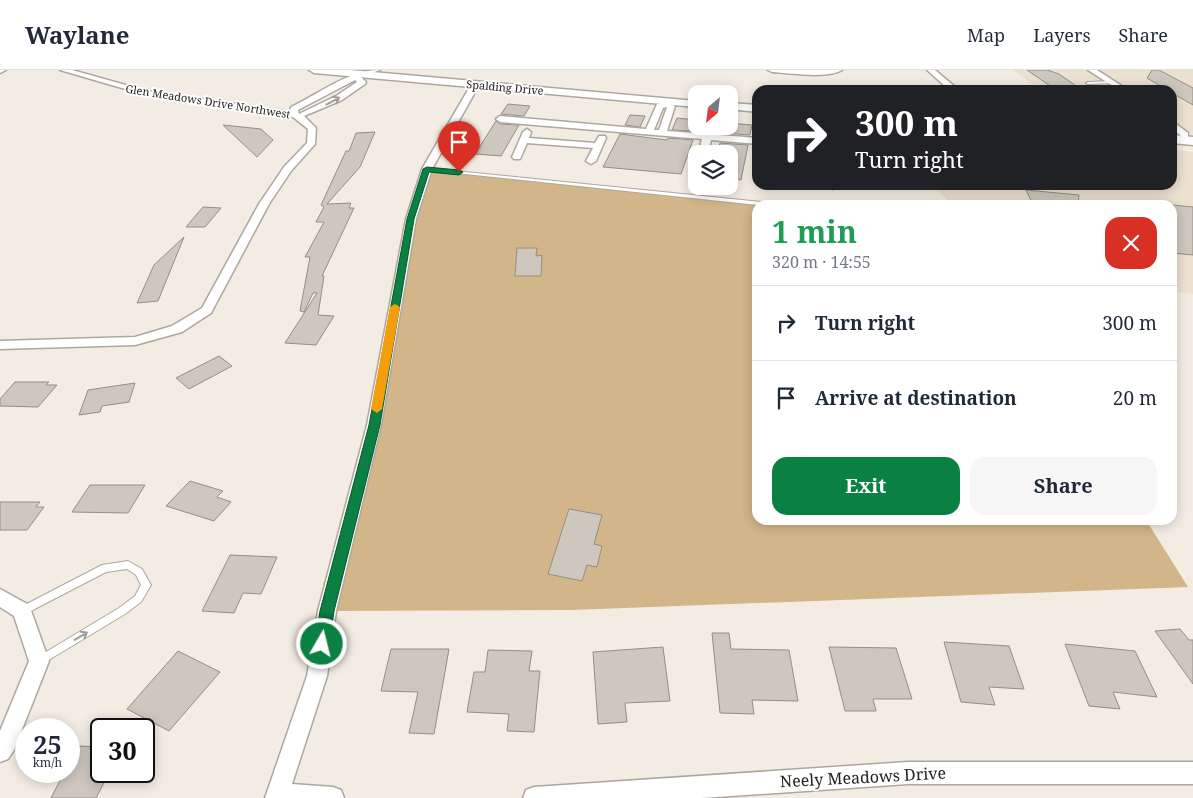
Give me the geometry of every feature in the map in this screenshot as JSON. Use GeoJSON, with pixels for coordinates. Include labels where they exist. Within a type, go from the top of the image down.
{"type":"FeatureCollection","features":[{"type":"Feature","properties":{"kind":"main road","name":"Spalding Drive"},"geometry":{"type":"LineString","coordinates":[[314,70],[688,104]]}},
{"type":"Feature","properties":{"kind":"main road"},"geometry":{"type":"LineString","coordinates":[[738,107],[752,108]]}},
{"type":"Feature","properties":{"kind":"main road"},"geometry":{"type":"LineString","coordinates":[[1177,140],[1191,141]]}},
{"type":"Feature","properties":{"kind":"main road"},"geometry":{"type":"LineString","coordinates":[[1177,145],[1191,141]]}},
{"type":"Feature","properties":{"kind":"street","name":"Glen Meadows Drive Northwest"},"geometry":{"type":"LineString","coordinates":[[0,345],[135,341],[177,328],[207,310],[264,204],[287,170],[310,144],[312,128],[303,119],[294,116],[146,93],[64,70]]}},
{"type":"Feature","properties":{"kind":"street"},"geometry":{"type":"LineString","coordinates":[[360,74],[362,82],[339,98],[309,113],[294,116],[294,109],[321,96],[344,80],[360,74],[376,70]]}},
{"type":"Feature","properties":{"kind":"street"},"geometry":{"type":"LineString","coordinates":[[772,70],[818,72],[838,70]]}},
{"type":"Feature","properties":{"kind":"street"},"geometry":{"type":"LineString","coordinates":[[930,70],[949,85]]}},
{"type":"Feature","properties":{"kind":"street"},"geometry":{"type":"LineString","coordinates":[[1092,70],[1116,85]]}},
{"type":"Feature","properties":{"kind":"street"},"geometry":{"type":"LineString","coordinates":[[333,798],[277,796],[317,676],[327,611],[374,425],[410,219],[427,169],[475,85]]}},
{"type":"Feature","properties":{"kind":"street"},"geometry":{"type":"LineString","coordinates":[[649,132],[660,106],[666,103],[671,106],[662,133]]}},
{"type":"Feature","properties":{"kind":"street"},"geometry":{"type":"LineString","coordinates":[[500,118],[752,141]]}},
{"type":"Feature","properties":{"kind":"street"},"geometry":{"type":"LineString","coordinates":[[517,157],[532,121]]}},
{"type":"Feature","properties":{"kind":"street"},"geometry":{"type":"LineString","coordinates":[[591,161],[606,128]]}},
{"type":"Feature","properties":{"kind":"street"},"geometry":{"type":"LineString","coordinates":[[1177,128],[1191,141]]}},
{"type":"Feature","properties":{"kind":"street"},"geometry":{"type":"LineString","coordinates":[[705,145],[707,137]]}},
{"type":"Feature","properties":{"kind":"street"},"geometry":{"type":"LineString","coordinates":[[524,140],[598,146]]}},
{"type":"Feature","properties":{"kind":"street"},"geometry":{"type":"LineString","coordinates":[[0,597],[22,611],[39,661],[6,742],[0,751]]}},
{"type":"Feature","properties":{"kind":"street","name":"Neely Meadows Drive"},"geometry":{"type":"LineString","coordinates":[[534,798],[908,773],[1193,773]]}},
{"type":"Feature","properties":{"kind":"lane"},"geometry":{"type":"LineString","coordinates":[[1088,83],[1112,82]]}},
{"type":"Feature","properties":{"kind":"lane"},"geometry":{"type":"LineString","coordinates":[[427,169],[752,203]]}},
{"type":"Feature","properties":{"kind":"lane"},"geometry":{"type":"LineString","coordinates":[[22,611],[105,568],[128,565],[139,572],[146,585],[138,598],[122,611],[39,661]]}},
{"type":"Feature","properties":{"kind":"shaded area"},"geometry":{"type":"Polygon","coordinates":[[[1013,70],[1193,70],[1193,134],[1177,134],[1177,85],[1033,85],[1013,70]]]}},
{"type":"Feature","properties":{"kind":"shaded area"},"geometry":{"type":"Polygon","coordinates":[[[1177,150],[1193,152],[1193,294],[1177,292],[1177,200],[948,200],[936,190],[1177,190],[1177,150]]]}},
{"type":"Feature","properties":{"kind":"shaded area"},"geometry":{"type":"Polygon","coordinates":[[[427,169],[752,203],[752,525],[1149,525],[1188,587],[571,610],[327,611],[381,385],[411,219],[427,169]]]}},
{"type":"Feature","properties":{"kind":"building"},"geometry":{"type":"Polygon","coordinates":[[[1027,70],[1047,70],[1059,74],[1075,85],[1049,85],[1027,70]]]}},
{"type":"Feature","properties":{"kind":"building"},"geometry":{"type":"Polygon","coordinates":[[[1152,70],[1159,70],[1193,88],[1193,105],[1177,96],[1177,85],[1159,85],[1147,78],[1152,70]]]}},
{"type":"Feature","properties":{"kind":"building"},"geometry":{"type":"Polygon","coordinates":[[[508,104],[530,106],[524,116],[501,114],[508,104]]]}},
{"type":"Feature","properties":{"kind":"building"},"geometry":{"type":"Polygon","coordinates":[[[630,115],[645,116],[640,127],[625,125],[630,115]]]}},
{"type":"Feature","properties":{"kind":"building"},"geometry":{"type":"Polygon","coordinates":[[[677,118],[688,119],[688,131],[672,130],[677,118]]]}},
{"type":"Feature","properties":{"kind":"building"},"geometry":{"type":"Polygon","coordinates":[[[496,121],[500,124],[519,125],[501,156],[475,154],[496,121]]]}},
{"type":"Feature","properties":{"kind":"building"},"geometry":{"type":"Polygon","coordinates":[[[738,124],[752,125],[750,135],[738,134],[738,124]]]}},
{"type":"Feature","properties":{"kind":"building"},"geometry":{"type":"Polygon","coordinates":[[[223,125],[261,129],[273,140],[257,157],[223,125]]]}},
{"type":"Feature","properties":{"kind":"building"},"geometry":{"type":"Polygon","coordinates":[[[375,132],[360,167],[327,204],[351,203],[349,208],[354,208],[322,276],[324,276],[318,315],[334,316],[316,345],[285,343],[317,293],[313,293],[304,312],[300,311],[310,257],[305,257],[324,222],[316,222],[324,207],[321,205],[346,151],[349,151],[356,133],[375,132]]]}},
{"type":"Feature","properties":{"kind":"building"},"geometry":{"type":"Polygon","coordinates":[[[620,134],[667,140],[668,138],[693,140],[691,145],[688,145],[688,154],[681,174],[603,167],[620,134]]]}},
{"type":"Feature","properties":{"kind":"building"},"geometry":{"type":"Polygon","coordinates":[[[720,143],[748,145],[741,180],[738,180],[738,145],[719,145],[720,143]]]}},
{"type":"Feature","properties":{"kind":"building"},"geometry":{"type":"Polygon","coordinates":[[[1026,190],[1079,195],[1078,200],[1031,200],[1026,190]]]}},
{"type":"Feature","properties":{"kind":"building"},"geometry":{"type":"Polygon","coordinates":[[[1177,205],[1193,207],[1193,255],[1177,253],[1177,205]]]}},
{"type":"Feature","properties":{"kind":"building"},"geometry":{"type":"Polygon","coordinates":[[[203,207],[221,208],[205,227],[186,227],[203,207]]]}},
{"type":"Feature","properties":{"kind":"building"},"geometry":{"type":"Polygon","coordinates":[[[184,237],[158,301],[137,303],[154,265],[184,237]]]}},
{"type":"Feature","properties":{"kind":"building"},"geometry":{"type":"Polygon","coordinates":[[[517,248],[537,248],[536,256],[542,255],[541,276],[515,276],[517,248]]]}},
{"type":"Feature","properties":{"kind":"building"},"geometry":{"type":"Polygon","coordinates":[[[219,356],[232,366],[189,389],[176,378],[219,356]]]}},
{"type":"Feature","properties":{"kind":"building"},"geometry":{"type":"Polygon","coordinates":[[[15,382],[49,382],[46,385],[57,385],[38,407],[0,406],[0,399],[15,382]]]}},
{"type":"Feature","properties":{"kind":"building"},"geometry":{"type":"Polygon","coordinates":[[[135,383],[129,402],[102,406],[100,412],[79,415],[88,390],[135,383]]]}},
{"type":"Feature","properties":{"kind":"building"},"geometry":{"type":"Polygon","coordinates":[[[190,481],[223,491],[217,497],[231,502],[214,521],[166,506],[190,481]]]}},
{"type":"Feature","properties":{"kind":"building"},"geometry":{"type":"Polygon","coordinates":[[[90,485],[145,485],[128,513],[72,512],[90,485]]]}},
{"type":"Feature","properties":{"kind":"building"},"geometry":{"type":"Polygon","coordinates":[[[0,502],[40,502],[36,507],[44,507],[27,530],[0,530],[0,502]]]}},
{"type":"Feature","properties":{"kind":"building"},"geometry":{"type":"Polygon","coordinates":[[[569,509],[602,515],[594,544],[602,546],[597,567],[587,565],[582,581],[548,574],[569,509]]]}},
{"type":"Feature","properties":{"kind":"building"},"geometry":{"type":"Polygon","coordinates":[[[230,555],[277,557],[261,594],[243,593],[234,613],[202,611],[230,555]]]}},
{"type":"Feature","properties":{"kind":"building"},"geometry":{"type":"Polygon","coordinates":[[[1180,629],[1189,640],[1193,640],[1193,684],[1155,631],[1180,629]]]}},
{"type":"Feature","properties":{"kind":"building"},"geometry":{"type":"Polygon","coordinates":[[[712,633],[729,633],[731,649],[789,650],[798,701],[752,700],[754,714],[720,713],[712,633]]]}},
{"type":"Feature","properties":{"kind":"building"},"geometry":{"type":"Polygon","coordinates":[[[944,642],[1009,646],[1024,689],[989,687],[995,705],[961,702],[944,642]]]}},
{"type":"Feature","properties":{"kind":"building"},"geometry":{"type":"Polygon","coordinates":[[[1065,644],[1135,651],[1157,697],[1113,692],[1120,709],[1089,706],[1065,644]]]}},
{"type":"Feature","properties":{"kind":"building"},"geometry":{"type":"Polygon","coordinates":[[[663,647],[670,701],[625,703],[627,722],[598,724],[593,652],[663,647]]]}},
{"type":"Feature","properties":{"kind":"building"},"geometry":{"type":"Polygon","coordinates":[[[829,647],[896,648],[912,699],[873,699],[876,711],[845,711],[829,647]]]}},
{"type":"Feature","properties":{"kind":"building"},"geometry":{"type":"Polygon","coordinates":[[[391,649],[449,649],[434,734],[409,733],[418,692],[381,691],[391,649]]]}},
{"type":"Feature","properties":{"kind":"building"},"geometry":{"type":"Polygon","coordinates":[[[488,650],[532,651],[529,671],[540,671],[534,732],[507,731],[509,714],[467,712],[474,672],[485,672],[488,650]]]}},
{"type":"Feature","properties":{"kind":"building"},"geometry":{"type":"Polygon","coordinates":[[[178,651],[220,672],[169,731],[155,724],[155,718],[144,718],[127,709],[178,651]]]}},
{"type":"Feature","properties":{"kind":"building"},"geometry":{"type":"Polygon","coordinates":[[[80,746],[90,746],[90,783],[104,783],[96,798],[51,798],[59,783],[80,783],[80,746]]]}},
{"type":"Feature","properties":{"kind":"slow traffic"},"geometry":{"type":"LineString","coordinates":[[377,409],[395,307]]}},
{"type":"Feature","properties":{"kind":"route"},"geometry":{"type":"LineString","coordinates":[[322,644],[327,611],[374,425],[410,219],[427,169],[459,172]]}}]}
